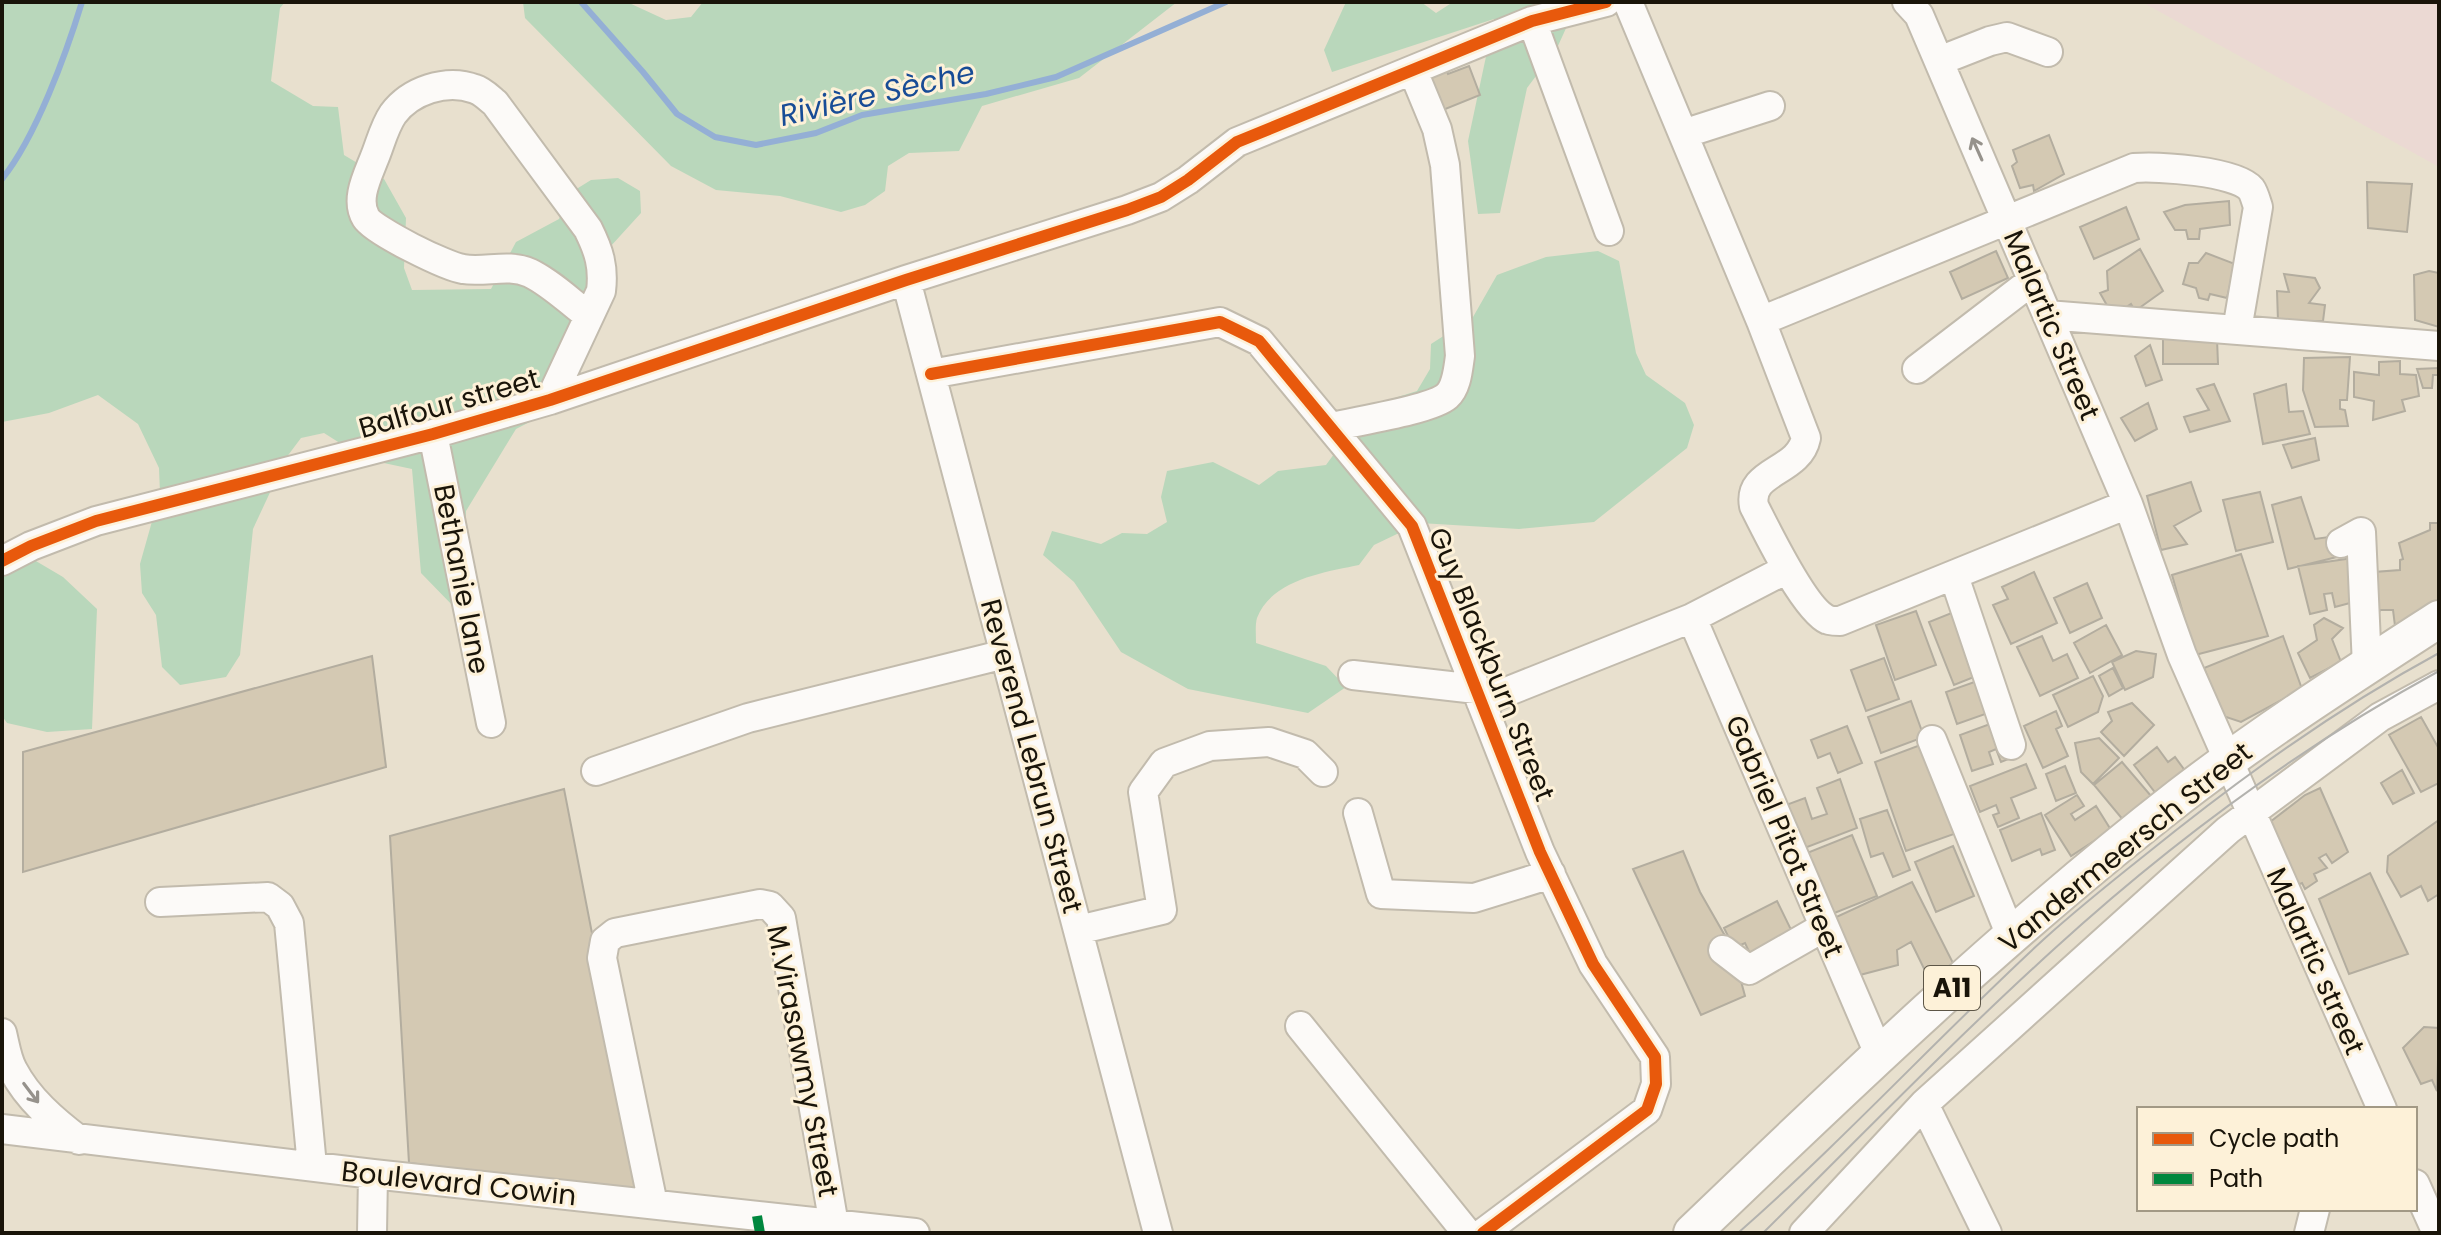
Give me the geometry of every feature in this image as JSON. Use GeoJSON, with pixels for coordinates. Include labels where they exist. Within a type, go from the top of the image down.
{"type":"FeatureCollection","features":[{"type":"Feature","properties":{"kind":"main road","name":"Vandermeersch Street"},"geometry":{"type":"LineString","coordinates":[[1692,1233],[1879,1054],[2011,936],[2177,799],[2228,760],[2439,619]]}},
{"type":"Feature","properties":{"kind":"street","name":"Balfour street"},"geometry":{"type":"LineString","coordinates":[[2,561],[31,546],[96,521],[433,434],[550,400],[1161,197],[1237,142],[1532,21],[1606,2]]}},
{"type":"Feature","properties":{"kind":"street"},"geometry":{"type":"LineString","coordinates":[[1628,2],[1761,321],[1806,438],[1800,455],[1755,486],[1752,497],[1787,569],[1817,612],[1828,621],[1840,621],[2128,504]]}},
{"type":"Feature","properties":{"kind":"street","name":"Malartic Street"},"geometry":{"type":"LineString","coordinates":[[1907,2],[1919,15],[2128,504],[2182,655],[2228,760]]}},
{"type":"Feature","properties":{"kind":"street"},"geometry":{"type":"LineString","coordinates":[[1532,21],[1609,231]]}},
{"type":"Feature","properties":{"kind":"street"},"geometry":{"type":"LineString","coordinates":[[1939,61],[2007,37],[2048,52]]}},
{"type":"Feature","properties":{"kind":"street"},"geometry":{"type":"LineString","coordinates":[[1332,427],[1423,406],[1446,397],[1455,383],[1460,356],[1445,165],[1437,129],[1413,71]]}},
{"type":"Feature","properties":{"kind":"street"},"geometry":{"type":"LineString","coordinates":[[550,400],[601,291],[603,273],[600,252],[588,229],[495,103],[475,89],[451,87],[424,90],[406,99],[390,117],[363,187],[362,204],[366,218],[392,238],[455,268],[515,269],[530,273],[589,316]]}},
{"type":"Feature","properties":{"kind":"street"},"geometry":{"type":"LineString","coordinates":[[1683,134],[1770,106]]}},
{"type":"Feature","properties":{"kind":"street"},"geometry":{"type":"LineString","coordinates":[[1761,321],[2134,168],[2161,166],[2238,180],[2251,189],[2258,207],[2237,330]]}},
{"type":"Feature","properties":{"kind":"street","name":"Reverend Lebrun Street"},"geometry":{"type":"LineString","coordinates":[[906,280],[1158,1233]]}},
{"type":"Feature","properties":{"kind":"street"},"geometry":{"type":"LineString","coordinates":[[1917,369],[2033,280]]}},
{"type":"Feature","properties":{"kind":"street"},"geometry":{"type":"LineString","coordinates":[[2047,315],[2439,346]]}},
{"type":"Feature","properties":{"kind":"street","name":"Guy Blackburn Street"},"geometry":{"type":"LineString","coordinates":[[931,374],[1220,322],[1259,341],[1412,526],[1551,874],[1593,964],[1655,1057],[1656,1084],[1647,1110],[1483,1233]]}},
{"type":"Feature","properties":{"kind":"street","name":"Bethanie lane"},"geometry":{"type":"LineString","coordinates":[[433,434],[491,723]]}},
{"type":"Feature","properties":{"kind":"street"},"geometry":{"type":"LineString","coordinates":[[2341,543],[2361,532],[2367,666]]}},
{"type":"Feature","properties":{"kind":"street"},"geometry":{"type":"LineString","coordinates":[[1353,675],[1478,695],[1692,618],[1787,569]]}},
{"type":"Feature","properties":{"kind":"street"},"geometry":{"type":"LineString","coordinates":[[1954,576],[2011,745]]}},
{"type":"Feature","properties":{"kind":"street","name":"Gabriel Pitot Street"},"geometry":{"type":"LineString","coordinates":[[1692,618],[1879,1054]]}},
{"type":"Feature","properties":{"kind":"street"},"geometry":{"type":"LineString","coordinates":[[596,771],[748,718],[1005,654]]}},
{"type":"Feature","properties":{"kind":"street"},"geometry":{"type":"LineString","coordinates":[[1804,1233],[1924,1104],[2155,894],[2251,813],[2380,717],[2439,685]]}},
{"type":"Feature","properties":{"kind":"street"},"geometry":{"type":"LineString","coordinates":[[1932,740],[2011,936]]}},
{"type":"Feature","properties":{"kind":"street"},"geometry":{"type":"LineString","coordinates":[[1078,930],[1162,910],[1143,792],[1164,763],[1210,746],[1269,742],[1305,754],[1323,772]]}},
{"type":"Feature","properties":{"kind":"street","name":"Malartic street"},"geometry":{"type":"LineString","coordinates":[[2228,760],[2381,1107]]}},
{"type":"Feature","properties":{"kind":"street"},"geometry":{"type":"LineString","coordinates":[[1358,813],[1381,894],[1474,898],[1551,874]]}},
{"type":"Feature","properties":{"kind":"street"},"geometry":{"type":"LineString","coordinates":[[160,902],[268,897],[280,906],[289,923],[312,1166]]}},
{"type":"Feature","properties":{"kind":"street","name":"M.Virasawmy Street"},"geometry":{"type":"LineString","coordinates":[[653,1204],[602,958],[605,941],[615,933],[760,904],[770,906],[781,918],[834,1225]]}},
{"type":"Feature","properties":{"kind":"street"},"geometry":{"type":"LineString","coordinates":[[1723,950],[1749,970],[1824,927]]}},
{"type":"Feature","properties":{"kind":"street"},"geometry":{"type":"LineString","coordinates":[[1300,1026],[1467,1233]]}},
{"type":"Feature","properties":{"kind":"street"},"geometry":{"type":"LineString","coordinates":[[2,1033],[13,1069],[38,1103],[79,1140]]}},
{"type":"Feature","properties":{"kind":"street"},"geometry":{"type":"LineString","coordinates":[[1924,1104],[1987,1233]]}},
{"type":"Feature","properties":{"kind":"street","name":"Boulevard Cowin"},"geometry":{"type":"LineString","coordinates":[[2,1129],[653,1204],[759,1225],[834,1225],[915,1233]]}},
{"type":"Feature","properties":{"kind":"street"},"geometry":{"type":"LineString","coordinates":[[372,1233],[373,1174]]}},
{"type":"Feature","properties":{"kind":"street"},"geometry":{"type":"LineString","coordinates":[[2417,1188],[2437,1233]]}},
{"type":"Feature","properties":{"kind":"street"},"geometry":{"type":"LineString","coordinates":[[2309,1233],[2314,1211]]}},
{"type":"Feature","properties":{"kind":"shaded area"},"geometry":{"type":"Polygon","coordinates":[[[2142,2],[2439,2],[2439,167],[2142,2]]]}},
{"type":"Feature","properties":{"kind":"green space"},"geometry":{"type":"Polygon","coordinates":[[[2,2],[285,2],[280,8],[271,81],[313,106],[338,107],[344,155],[384,179],[406,218],[404,268],[412,290],[491,289],[516,242],[559,219],[570,193],[591,180],[618,178],[640,191],[641,213],[610,247],[559,407],[516,429],[466,511],[464,585],[455,608],[421,573],[412,469],[365,459],[324,433],[301,438],[286,458],[253,529],[240,655],[226,677],[180,685],[162,667],[156,615],[142,593],[140,564],[160,493],[159,468],[138,424],[98,395],[49,413],[2,422],[2,2]]]}},
{"type":"Feature","properties":{"kind":"green space"},"geometry":{"type":"Polygon","coordinates":[[[523,2],[627,2],[666,20],[691,17],[703,2],[1177,2],[1079,78],[982,106],[959,151],[909,153],[888,166],[885,191],[865,205],[841,212],[780,196],[716,190],[671,166],[525,18],[523,2]]]}},
{"type":"Feature","properties":{"kind":"green space"},"geometry":{"type":"Polygon","coordinates":[[[1346,2],[1421,2],[1436,13],[1453,2],[1578,2],[1557,48],[1527,88],[1500,213],[1478,214],[1468,141],[1494,19],[1332,72],[1324,50],[1346,2]]]}},
{"type":"Feature","properties":{"kind":"green space"},"geometry":{"type":"Polygon","coordinates":[[[1598,251],[1619,261],[1636,353],[1646,375],[1685,403],[1694,425],[1687,448],[1594,522],[1519,529],[1420,523],[1374,545],[1359,565],[1286,586],[1264,605],[1257,618],[1256,643],[1326,666],[1346,687],[1308,713],[1188,689],[1121,652],[1074,582],[1043,555],[1052,531],[1101,544],[1122,533],[1147,534],[1167,522],[1161,497],[1167,471],[1213,462],[1259,485],[1278,471],[1326,465],[1369,406],[1417,391],[1430,369],[1431,344],[1473,317],[1497,275],[1546,257],[1598,251]]]}},
{"type":"Feature","properties":{"kind":"green space"},"geometry":{"type":"Polygon","coordinates":[[[2,541],[63,577],[97,609],[92,729],[47,732],[7,723],[2,716],[2,541]]]}},
{"type":"Feature","properties":{"kind":"building"},"geometry":{"type":"Polygon","coordinates":[[[1444,63],[1448,74],[1469,66],[1480,95],[1438,112],[1423,72],[1444,63]]]}},
{"type":"Feature","properties":{"kind":"building"},"geometry":{"type":"Polygon","coordinates":[[[2049,135],[2064,174],[2034,191],[2033,185],[2020,188],[2012,166],[2017,162],[2013,150],[2049,135]]]}},
{"type":"Feature","properties":{"kind":"building"},"geometry":{"type":"Polygon","coordinates":[[[2367,182],[2412,184],[2407,232],[2368,228],[2367,182]]]}},
{"type":"Feature","properties":{"kind":"building"},"geometry":{"type":"Polygon","coordinates":[[[2229,201],[2230,225],[2200,229],[2199,239],[2188,239],[2186,230],[2175,230],[2164,212],[2185,205],[2229,201]]]}},
{"type":"Feature","properties":{"kind":"building"},"geometry":{"type":"Polygon","coordinates":[[[2126,207],[2139,239],[2094,259],[2080,227],[2126,207]]]}},
{"type":"Feature","properties":{"kind":"building"},"geometry":{"type":"Polygon","coordinates":[[[2140,249],[2163,291],[2135,311],[2131,304],[2113,316],[2100,293],[2108,290],[2107,271],[2140,249]]]}},
{"type":"Feature","properties":{"kind":"building"},"geometry":{"type":"Polygon","coordinates":[[[1996,251],[2008,278],[1962,299],[1950,272],[1996,251]]]}},
{"type":"Feature","properties":{"kind":"building"},"geometry":{"type":"Polygon","coordinates":[[[2206,253],[2235,264],[2227,298],[2210,294],[2208,300],[2199,298],[2196,288],[2183,284],[2189,263],[2198,263],[2206,253]]]}},
{"type":"Feature","properties":{"kind":"building"},"geometry":{"type":"Polygon","coordinates":[[[2429,271],[2439,273],[2439,327],[2415,320],[2414,275],[2429,271]]]}},
{"type":"Feature","properties":{"kind":"building"},"geometry":{"type":"Polygon","coordinates":[[[2284,274],[2315,278],[2320,288],[2309,303],[2325,305],[2323,321],[2278,321],[2277,291],[2289,292],[2284,274]]]}},
{"type":"Feature","properties":{"kind":"building"},"geometry":{"type":"Polygon","coordinates":[[[2163,337],[2217,339],[2218,364],[2163,364],[2163,337]]]}},
{"type":"Feature","properties":{"kind":"building"},"geometry":{"type":"Polygon","coordinates":[[[2150,345],[2162,380],[2146,386],[2135,356],[2150,345]]]}},
{"type":"Feature","properties":{"kind":"building"},"geometry":{"type":"Polygon","coordinates":[[[2350,357],[2347,400],[2340,400],[2340,409],[2345,410],[2348,426],[2315,427],[2303,390],[2304,358],[2350,357]]]}},
{"type":"Feature","properties":{"kind":"building"},"geometry":{"type":"Polygon","coordinates":[[[2400,361],[2400,374],[2416,375],[2419,396],[2402,400],[2405,411],[2373,420],[2374,401],[2354,397],[2354,372],[2379,375],[2379,362],[2400,361]]]}},
{"type":"Feature","properties":{"kind":"building"},"geometry":{"type":"Polygon","coordinates":[[[2439,368],[2439,375],[2433,375],[2432,388],[2423,388],[2417,369],[2439,368]]]}},
{"type":"Feature","properties":{"kind":"building"},"geometry":{"type":"Polygon","coordinates":[[[2214,384],[2230,421],[2190,432],[2184,417],[2209,410],[2197,389],[2214,384]]]}},
{"type":"Feature","properties":{"kind":"building"},"geometry":{"type":"Polygon","coordinates":[[[2286,384],[2289,412],[2303,411],[2310,434],[2263,444],[2254,394],[2286,384]]]}},
{"type":"Feature","properties":{"kind":"building"},"geometry":{"type":"Polygon","coordinates":[[[2148,403],[2157,429],[2135,441],[2121,418],[2148,403]]]}},
{"type":"Feature","properties":{"kind":"building"},"geometry":{"type":"Polygon","coordinates":[[[2315,438],[2319,460],[2292,468],[2283,445],[2315,438]]]}},
{"type":"Feature","properties":{"kind":"building"},"geometry":{"type":"Polygon","coordinates":[[[2191,482],[2201,511],[2174,526],[2187,544],[2161,550],[2147,496],[2191,482]]]}},
{"type":"Feature","properties":{"kind":"building"},"geometry":{"type":"Polygon","coordinates":[[[2260,492],[2273,542],[2236,551],[2223,500],[2260,492]]]}},
{"type":"Feature","properties":{"kind":"building"},"geometry":{"type":"Polygon","coordinates":[[[2301,497],[2315,539],[2336,536],[2341,556],[2288,569],[2272,505],[2301,497]]]}},
{"type":"Feature","properties":{"kind":"building"},"geometry":{"type":"Polygon","coordinates":[[[2430,523],[2439,523],[2438,614],[2395,626],[2393,610],[2380,610],[2377,618],[2374,572],[2400,570],[2400,560],[2403,559],[2399,543],[2430,530],[2430,523]]]}},
{"type":"Feature","properties":{"kind":"building"},"geometry":{"type":"Polygon","coordinates":[[[2241,554],[2268,636],[2195,655],[2172,575],[2241,554]]]}},
{"type":"Feature","properties":{"kind":"building"},"geometry":{"type":"Polygon","coordinates":[[[2360,557],[2365,599],[2335,607],[2332,593],[2324,594],[2327,610],[2310,614],[2298,566],[2360,557]]]}},
{"type":"Feature","properties":{"kind":"building"},"geometry":{"type":"Polygon","coordinates":[[[2034,572],[2057,623],[2011,644],[1993,605],[2008,599],[2002,587],[2034,572]]]}},
{"type":"Feature","properties":{"kind":"building"},"geometry":{"type":"Polygon","coordinates":[[[2087,583],[2102,618],[2070,633],[2054,598],[2087,583]]]}},
{"type":"Feature","properties":{"kind":"building"},"geometry":{"type":"Polygon","coordinates":[[[1959,610],[1984,673],[1954,685],[1929,622],[1959,610]]]}},
{"type":"Feature","properties":{"kind":"building"},"geometry":{"type":"Polygon","coordinates":[[[1916,611],[1936,665],[1895,680],[1876,625],[1916,611]]]}},
{"type":"Feature","properties":{"kind":"building"},"geometry":{"type":"Polygon","coordinates":[[[2324,618],[2343,628],[2332,639],[2341,662],[2310,678],[2298,653],[2317,640],[2314,625],[2324,618]]]}},
{"type":"Feature","properties":{"kind":"building"},"geometry":{"type":"Polygon","coordinates":[[[2106,625],[2122,655],[2090,673],[2074,643],[2106,625]]]}},
{"type":"Feature","properties":{"kind":"building"},"geometry":{"type":"Polygon","coordinates":[[[2042,636],[2053,661],[2067,654],[2078,678],[2040,696],[2017,647],[2042,636]]]}},
{"type":"Feature","properties":{"kind":"building"},"geometry":{"type":"Polygon","coordinates":[[[2283,636],[2302,689],[2241,722],[2223,716],[2204,668],[2283,636]]]}},
{"type":"Feature","properties":{"kind":"building"},"geometry":{"type":"Polygon","coordinates":[[[2136,651],[2156,654],[2153,677],[2125,690],[2112,662],[2136,651]]]}},
{"type":"Feature","properties":{"kind":"building"},"geometry":{"type":"Polygon","coordinates":[[[372,656],[386,767],[23,872],[23,752],[372,656]]]}},
{"type":"Feature","properties":{"kind":"building"},"geometry":{"type":"Polygon","coordinates":[[[1884,658],[1899,699],[1866,711],[1851,670],[1884,658]]]}},
{"type":"Feature","properties":{"kind":"building"},"geometry":{"type":"Polygon","coordinates":[[[2113,668],[2123,688],[2109,696],[2099,676],[2113,668]]]}},
{"type":"Feature","properties":{"kind":"building"},"geometry":{"type":"Polygon","coordinates":[[[2093,676],[2103,696],[2098,712],[2068,727],[2053,695],[2093,676]]]}},
{"type":"Feature","properties":{"kind":"building"},"geometry":{"type":"Polygon","coordinates":[[[1980,680],[1991,712],[1957,724],[1946,692],[1980,680]]]}},
{"type":"Feature","properties":{"kind":"building"},"geometry":{"type":"Polygon","coordinates":[[[1911,701],[1924,737],[1881,753],[1868,717],[1911,701]]]}},
{"type":"Feature","properties":{"kind":"building"},"geometry":{"type":"Polygon","coordinates":[[[2132,703],[2154,725],[2124,756],[2101,732],[2112,721],[2108,712],[2132,703]]]}},
{"type":"Feature","properties":{"kind":"building"},"geometry":{"type":"Polygon","coordinates":[[[2056,711],[2062,726],[2056,729],[2068,756],[2043,768],[2024,726],[2056,711]]]}},
{"type":"Feature","properties":{"kind":"building"},"geometry":{"type":"Polygon","coordinates":[[[2421,717],[2439,749],[2439,783],[2421,792],[2389,735],[2421,717]]]}},
{"type":"Feature","properties":{"kind":"building"},"geometry":{"type":"Polygon","coordinates":[[[1998,721],[2011,758],[2001,762],[1996,749],[1989,752],[1993,764],[1972,771],[1960,735],[1998,721]]]}},
{"type":"Feature","properties":{"kind":"building"},"geometry":{"type":"Polygon","coordinates":[[[1847,726],[1862,763],[1838,773],[1830,753],[1818,758],[1811,740],[1847,726]]]}},
{"type":"Feature","properties":{"kind":"building"},"geometry":{"type":"Polygon","coordinates":[[[2099,738],[2119,758],[2093,784],[2081,772],[2075,743],[2099,738]]]}},
{"type":"Feature","properties":{"kind":"building"},"geometry":{"type":"Polygon","coordinates":[[[1923,744],[1954,834],[1906,851],[1875,762],[1923,744]]]}},
{"type":"Feature","properties":{"kind":"building"},"geometry":{"type":"Polygon","coordinates":[[[2157,747],[2168,762],[2175,757],[2186,772],[2157,795],[2134,765],[2157,747]]]}},
{"type":"Feature","properties":{"kind":"building"},"geometry":{"type":"Polygon","coordinates":[[[2122,762],[2157,803],[2129,827],[2094,785],[2122,762]]]}},
{"type":"Feature","properties":{"kind":"building"},"geometry":{"type":"Polygon","coordinates":[[[2026,764],[2036,788],[2011,798],[2019,818],[1998,827],[1993,815],[1999,813],[1996,805],[1980,812],[1970,786],[2026,764]]]}},
{"type":"Feature","properties":{"kind":"building"},"geometry":{"type":"Polygon","coordinates":[[[2065,766],[2076,793],[2056,801],[2046,774],[2065,766]]]}},
{"type":"Feature","properties":{"kind":"building"},"geometry":{"type":"Polygon","coordinates":[[[2402,770],[2414,793],[2393,804],[2381,783],[2402,770]]]}},
{"type":"Feature","properties":{"kind":"building"},"geometry":{"type":"Polygon","coordinates":[[[1840,779],[1857,828],[1802,849],[1786,805],[1805,798],[1812,819],[1827,814],[1817,788],[1840,779]]]}},
{"type":"Feature","properties":{"kind":"building"},"geometry":{"type":"Polygon","coordinates":[[[2320,788],[2348,852],[2332,863],[2326,854],[2319,858],[2327,868],[2314,874],[2317,881],[2305,889],[2302,883],[2295,886],[2270,822],[2305,795],[2320,788]]]}},
{"type":"Feature","properties":{"kind":"building"},"geometry":{"type":"Polygon","coordinates":[[[564,789],[642,1191],[409,1163],[390,836],[564,789]]]}},
{"type":"Feature","properties":{"kind":"building"},"geometry":{"type":"Polygon","coordinates":[[[2077,795],[2084,806],[2071,814],[2075,820],[2096,806],[2111,830],[2071,856],[2045,815],[2077,795]]]}},
{"type":"Feature","properties":{"kind":"building"},"geometry":{"type":"Polygon","coordinates":[[[1887,810],[1910,870],[1893,877],[1883,853],[1871,857],[1860,819],[1887,810]]]}},
{"type":"Feature","properties":{"kind":"building"},"geometry":{"type":"Polygon","coordinates":[[[2041,813],[2055,850],[2042,855],[2040,849],[2012,861],[2000,830],[2041,813]]]}},
{"type":"Feature","properties":{"kind":"building"},"geometry":{"type":"Polygon","coordinates":[[[2439,820],[2439,894],[2428,901],[2421,886],[2401,897],[2387,872],[2388,856],[2439,820]]]}},
{"type":"Feature","properties":{"kind":"building"},"geometry":{"type":"Polygon","coordinates":[[[1852,835],[1877,896],[1832,914],[1807,853],[1852,835]]]}},
{"type":"Feature","properties":{"kind":"building"},"geometry":{"type":"Polygon","coordinates":[[[1953,846],[1974,896],[1936,912],[1915,862],[1953,846]]]}},
{"type":"Feature","properties":{"kind":"building"},"geometry":{"type":"Polygon","coordinates":[[[1683,851],[1700,892],[1732,948],[1745,996],[1701,1015],[1633,869],[1683,851]]]}},
{"type":"Feature","properties":{"kind":"building"},"geometry":{"type":"Polygon","coordinates":[[[2370,873],[2408,954],[2349,974],[2319,899],[2370,873]]]}},
{"type":"Feature","properties":{"kind":"building"},"geometry":{"type":"Polygon","coordinates":[[[1912,882],[1955,967],[1934,989],[1911,942],[1897,950],[1898,965],[1856,976],[1832,919],[1912,882]]]}},
{"type":"Feature","properties":{"kind":"building"},"geometry":{"type":"Polygon","coordinates":[[[1777,901],[1796,940],[1753,960],[1745,943],[1734,948],[1724,928],[1777,901]]]}},
{"type":"Feature","properties":{"kind":"building"},"geometry":{"type":"Polygon","coordinates":[[[2424,1027],[2439,1028],[2437,1091],[2432,1080],[2421,1084],[2403,1048],[2424,1027]]]}},
{"type":"Feature","properties":{"kind":"waterway","name":"Rivière Sèche"},"geometry":{"type":"LineString","coordinates":[[2,179],[38,118],[59,70],[82,2]]}},
{"type":"Feature","properties":{"kind":"waterway","name":"Rivière Sèche"},"geometry":{"type":"LineString","coordinates":[[581,2],[677,114],[715,137],[756,145],[816,133],[862,115],[986,94],[1056,77],[1226,2]]}},
{"type":"Feature","properties":{"kind":"tram line"},"geometry":{"type":"LineString","coordinates":[[1738,1233],[2043,940],[2094,896],[2216,799],[2288,747],[2362,698],[2439,653]]}},
{"type":"Feature","properties":{"kind":"tram line"},"geometry":{"type":"LineString","coordinates":[[1763,1233],[1979,1019],[2097,910],[2190,835],[2287,764],[2387,700],[2439,671]]}},
{"type":"Feature","properties":{"kind":"marked path"},"geometry":{"type":"LineString","coordinates":[[757,1216],[760,1233]]}},
{"type":"Feature","properties":{"kind":"cycle path"},"geometry":{"type":"LineString","coordinates":[[2,561],[31,546],[96,521],[433,434],[550,400],[906,280],[1127,210],[1161,197],[1237,142],[1532,21],[1606,2]]}},
{"type":"Feature","properties":{"kind":"cycle path"},"geometry":{"type":"LineString","coordinates":[[931,374],[1220,322],[1259,341],[1412,526],[1540,852],[1593,964],[1655,1057],[1656,1084],[1647,1110],[1483,1233]]}}]}
